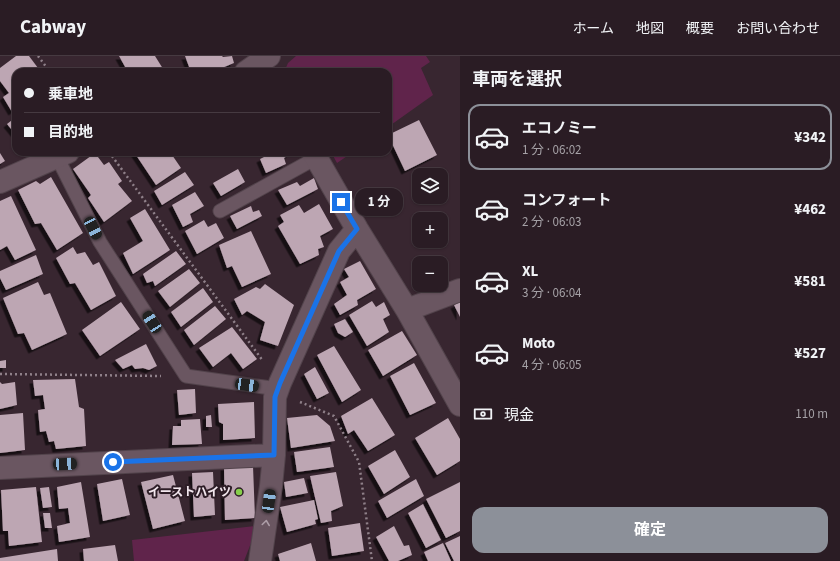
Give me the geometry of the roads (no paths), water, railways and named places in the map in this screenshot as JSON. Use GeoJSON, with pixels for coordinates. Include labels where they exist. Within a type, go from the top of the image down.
{"type":"FeatureCollection","features":[{"type":"Feature","properties":{"kind":"street"},"geometry":{"type":"LineString","coordinates":[[0,182],[61,156]]}},
{"type":"Feature","properties":{"kind":"street"},"geometry":{"type":"LineString","coordinates":[[316,156],[357,229],[407,310],[460,405]]}},
{"type":"Feature","properties":{"kind":"street"},"geometry":{"type":"LineString","coordinates":[[261,561],[271,486],[278,390],[339,251],[357,229]]}},
{"type":"Feature","properties":{"kind":"street"},"geometry":{"type":"LineString","coordinates":[[407,310],[460,290]]}},
{"type":"Feature","properties":{"kind":"street"},"geometry":{"type":"LineString","coordinates":[[0,468],[274,455]]}},
{"type":"Feature","properties":{"kind":"lane"},"geometry":{"type":"LineString","coordinates":[[63,156],[100,242],[186,376],[278,390]]}},
{"type":"Feature","properties":{"kind":"lane"},"geometry":{"type":"LineString","coordinates":[[220,211],[313,156]]}},
{"type":"Feature","properties":{"kind":"place","name":"イーストハイツ"},"geometry":{"type":"Point","coordinates":[239,492]}}]}
